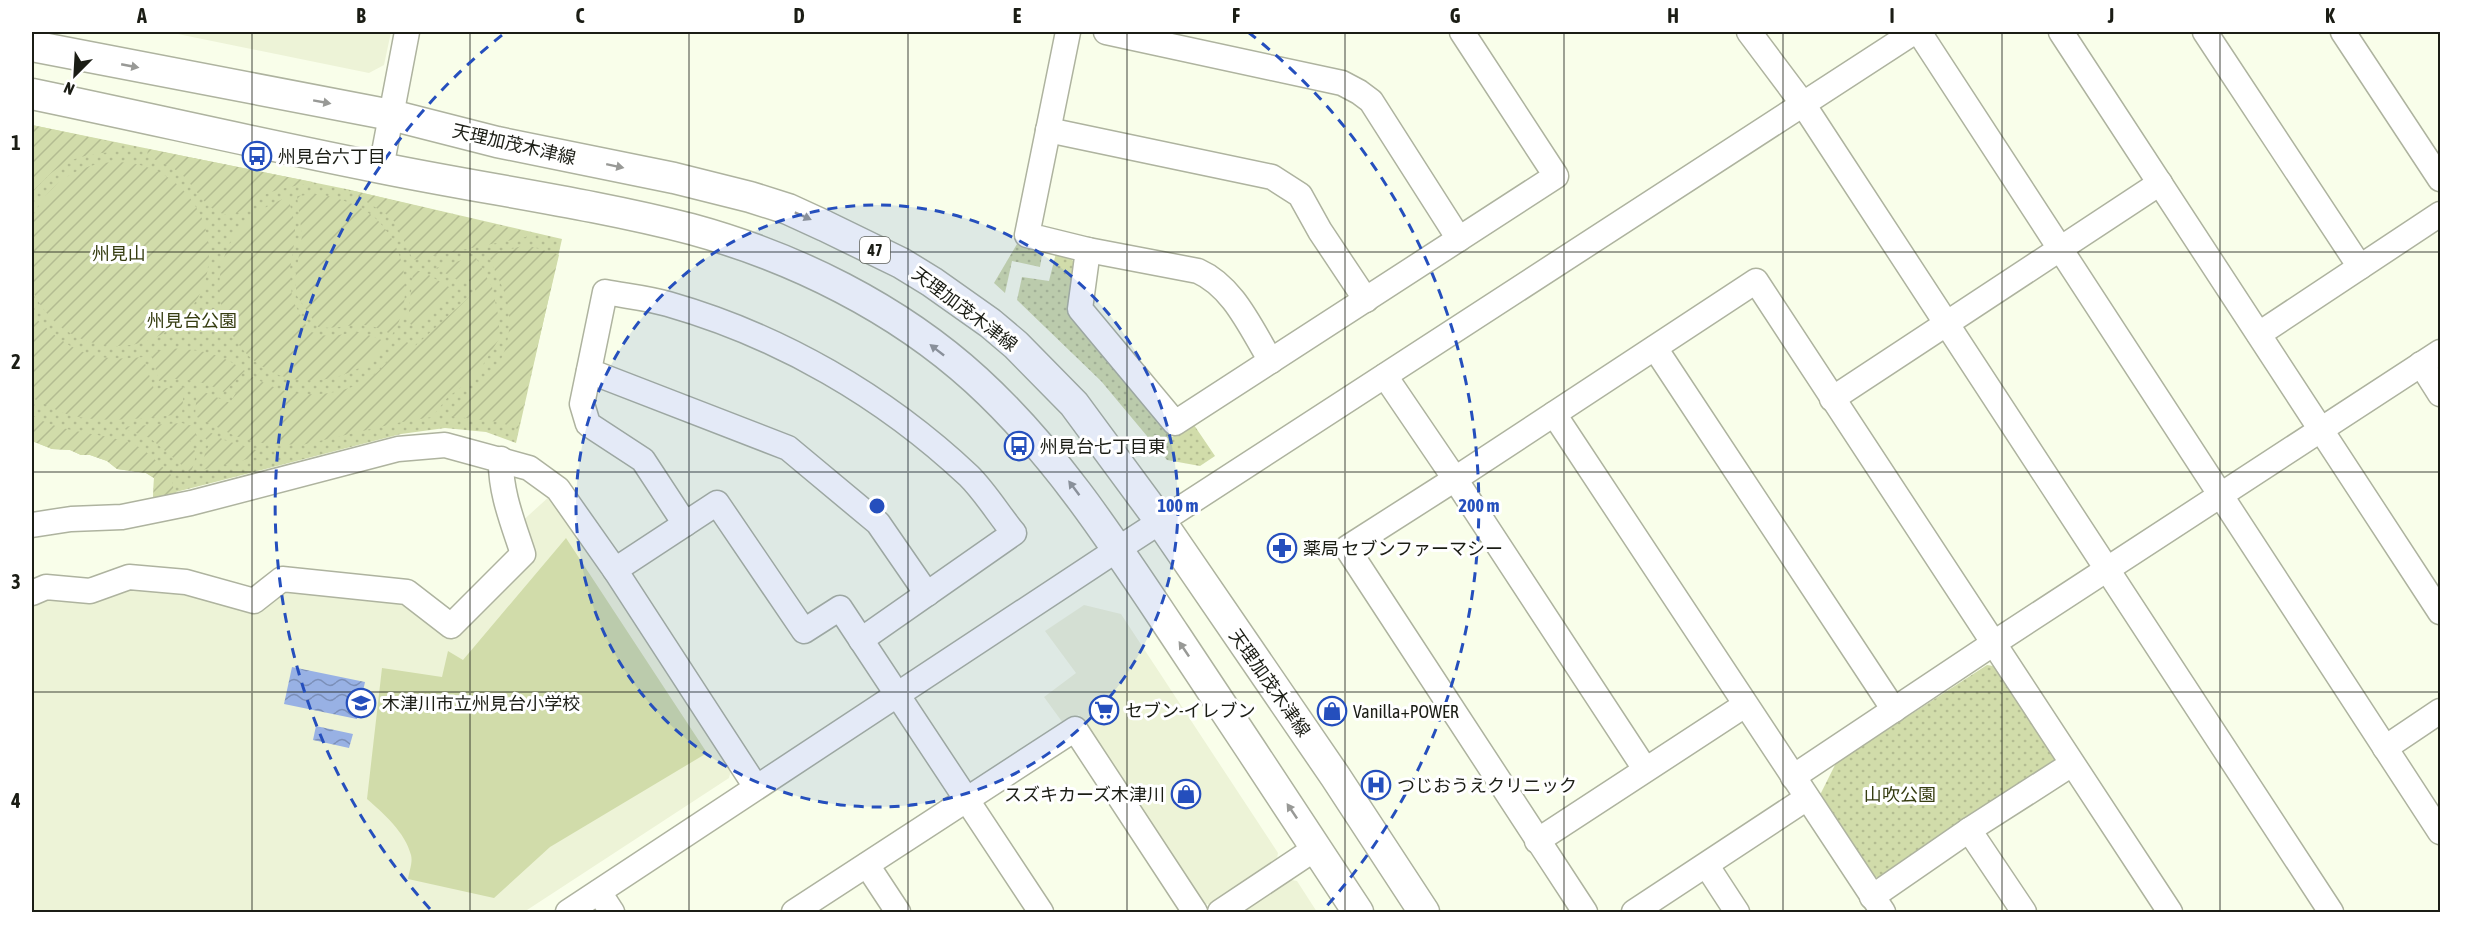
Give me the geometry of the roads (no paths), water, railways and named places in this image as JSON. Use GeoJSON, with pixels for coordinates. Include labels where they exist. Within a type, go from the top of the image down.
{"type":"FeatureCollection","features":[{"type":"Feature","properties":{"kind":"main road","name":"天理加茂木津線"},"geometry":{"type":"LineString","coordinates":[[32,46],[392,115],[498,142],[674,178],[788,209],[901,263],[962,303],[1016,345],[1074,404],[1161,522],[1335,776],[1424,912]]}},
{"type":"Feature","properties":{"kind":"main road"},"geometry":{"type":"LineString","coordinates":[[32,94],[381,168],[580,205],[694,230],[752,248],[840,287],[897,321],[974,378],[1038,444],[1071,484],[1118,549],[1358,912]]}},
{"type":"Feature","properties":{"kind":"street"},"geometry":{"type":"LineString","coordinates":[[381,168],[407,32]]}},
{"type":"Feature","properties":{"kind":"street"},"geometry":{"type":"LineString","coordinates":[[1068,32],[1027,236],[1198,271],[1212,277],[1229,294],[1270,361]]}},
{"type":"Feature","properties":{"kind":"street"},"geometry":{"type":"LineString","coordinates":[[1106,32],[1342,83],[1359,92],[1371,101],[1459,239]]}},
{"type":"Feature","properties":{"kind":"street"},"geometry":{"type":"LineString","coordinates":[[1088,250],[1080,309],[1175,423],[1556,177],[1462,32]]}},
{"type":"Feature","properties":{"kind":"street"},"geometry":{"type":"LineString","coordinates":[[1749,32],[1803,104],[2331,912]]}},
{"type":"Feature","properties":{"kind":"street"},"geometry":{"type":"LineString","coordinates":[[568,912],[1118,549],[1916,32],[2059,247],[2440,832]]}},
{"type":"Feature","properties":{"kind":"street"},"geometry":{"type":"LineString","coordinates":[[2061,32],[2440,612]]}},
{"type":"Feature","properties":{"kind":"street"},"geometry":{"type":"LineString","coordinates":[[2205,32],[2361,267]]}},
{"type":"Feature","properties":{"kind":"street"},"geometry":{"type":"LineString","coordinates":[[2343,32],[2440,179]]}},
{"type":"Feature","properties":{"kind":"street"},"geometry":{"type":"LineString","coordinates":[[1048,129],[1272,177],[1300,195],[1320,231],[1366,300]]}},
{"type":"Feature","properties":{"kind":"street"},"geometry":{"type":"LineString","coordinates":[[1832,399],[2059,247],[2160,183]]}},
{"type":"Feature","properties":{"kind":"street"},"geometry":{"type":"LineString","coordinates":[[2259,334],[2440,214]]}},
{"type":"Feature","properties":{"kind":"street"},"geometry":{"type":"LineString","coordinates":[[1585,912],[1347,548],[1756,281],[2169,912]]}},
{"type":"Feature","properties":{"kind":"street"},"geometry":{"type":"LineString","coordinates":[[685,524],[643,460],[588,424],[582,404],[605,292],[667,304],[736,327],[809,360],[869,395],[918,432],[970,478],[1014,533],[861,640]]}},
{"type":"Feature","properties":{"kind":"street"},"geometry":{"type":"LineString","coordinates":[[1655,348],[1894,710]]}},
{"type":"Feature","properties":{"kind":"street"},"geometry":{"type":"LineString","coordinates":[[1793,777],[2431,358],[2440,394]]}},
{"type":"Feature","properties":{"kind":"street"},"geometry":{"type":"LineString","coordinates":[[589,370],[788,448],[878,523],[927,594]]}},
{"type":"Feature","properties":{"kind":"street"},"geometry":{"type":"LineString","coordinates":[[1385,376],[1455,478],[1645,769]]}},
{"type":"Feature","properties":{"kind":"street"},"geometry":{"type":"LineString","coordinates":[[1554,414],[1877,904],[1970,830],[2072,764]]}},
{"type":"Feature","properties":{"kind":"street"},"geometry":{"type":"LineString","coordinates":[[33,519],[122,517],[191,503],[398,449],[445,445],[530,468],[558,489],[615,570],[756,787]]}},
{"type":"Feature","properties":{"kind":"street"},"geometry":{"type":"LineString","coordinates":[[32,593],[46,587],[90,591],[129,577],[186,582],[254,602],[282,579],[407,592],[452,626],[523,554],[508,510],[500,476],[501,459]]}},
{"type":"Feature","properties":{"kind":"street"},"geometry":{"type":"LineString","coordinates":[[615,570],[717,503],[804,631],[840,608],[1041,912]]}},
{"type":"Feature","properties":{"kind":"street"},"geometry":{"type":"LineString","coordinates":[[1537,841],[1745,705]]}},
{"type":"Feature","properties":{"kind":"street"},"geometry":{"type":"LineString","coordinates":[[2385,747],[2440,711]]}},
{"type":"Feature","properties":{"kind":"street"},"geometry":{"type":"LineString","coordinates":[[794,912],[1075,729],[1196,912]]}},
{"type":"Feature","properties":{"kind":"street"},"geometry":{"type":"LineString","coordinates":[[1634,912],[1807,798]]}},
{"type":"Feature","properties":{"kind":"street"},"geometry":{"type":"LineString","coordinates":[[1970,830],[2024,912]]}},
{"type":"Feature","properties":{"kind":"street"},"geometry":{"type":"LineString","coordinates":[[1220,912],[1316,848]]}},
{"type":"Feature","properties":{"kind":"street"},"geometry":{"type":"LineString","coordinates":[[867,865],[898,912]]}},
{"type":"Feature","properties":{"kind":"street"},"geometry":{"type":"LineString","coordinates":[[1707,866],[1737,912]]}},
{"type":"Feature","properties":{"kind":"street"},"geometry":{"type":"LineString","coordinates":[[599,892],[612,912]]}},
{"type":"Feature","properties":{"kind":"water"},"geometry":{"type":"Polygon","coordinates":[[[292,667],[365,682],[357,719],[284,704],[292,667]]]}},
{"type":"Feature","properties":{"kind":"water"},"geometry":{"type":"Polygon","coordinates":[[[316,726],[353,734],[349,748],[313,740],[316,726]]]}},
{"type":"Feature","properties":{"kind":"place","name":"州見台六丁目"},"geometry":{"type":"Point","coordinates":[257,156]}},
{"type":"Feature","properties":{"kind":"place","name":"州見台七丁目東"},"geometry":{"type":"Point","coordinates":[1019,446]}},
{"type":"Feature","properties":{"kind":"place","name":"薬局 セブンファーマシー"},"geometry":{"type":"Point","coordinates":[1282,548]}},
{"type":"Feature","properties":{"kind":"place","name":"木津川市立州見台小学校"},"geometry":{"type":"Point","coordinates":[361,703]}},
{"type":"Feature","properties":{"kind":"place","name":"セブン-イレブン"},"geometry":{"type":"Point","coordinates":[1104,710]}},
{"type":"Feature","properties":{"kind":"place","name":"Vanilla+POWER"},"geometry":{"type":"Point","coordinates":[1332,711]}},
{"type":"Feature","properties":{"kind":"place","name":"つじおうえクリニック"},"geometry":{"type":"Point","coordinates":[1376,785]}},
{"type":"Feature","properties":{"kind":"place","name":"スズキカーズ木津川"},"geometry":{"type":"Point","coordinates":[1186,794]}},
{"type":"Feature","properties":{"kind":"park label","name":"州見山"},"geometry":{"type":"Point","coordinates":[119,253]}},
{"type":"Feature","properties":{"kind":"park label","name":"州見台公園"},"geometry":{"type":"Point","coordinates":[192,320]}},
{"type":"Feature","properties":{"kind":"park label","name":"山吹公園"},"geometry":{"type":"Point","coordinates":[1900,794]}}]}
